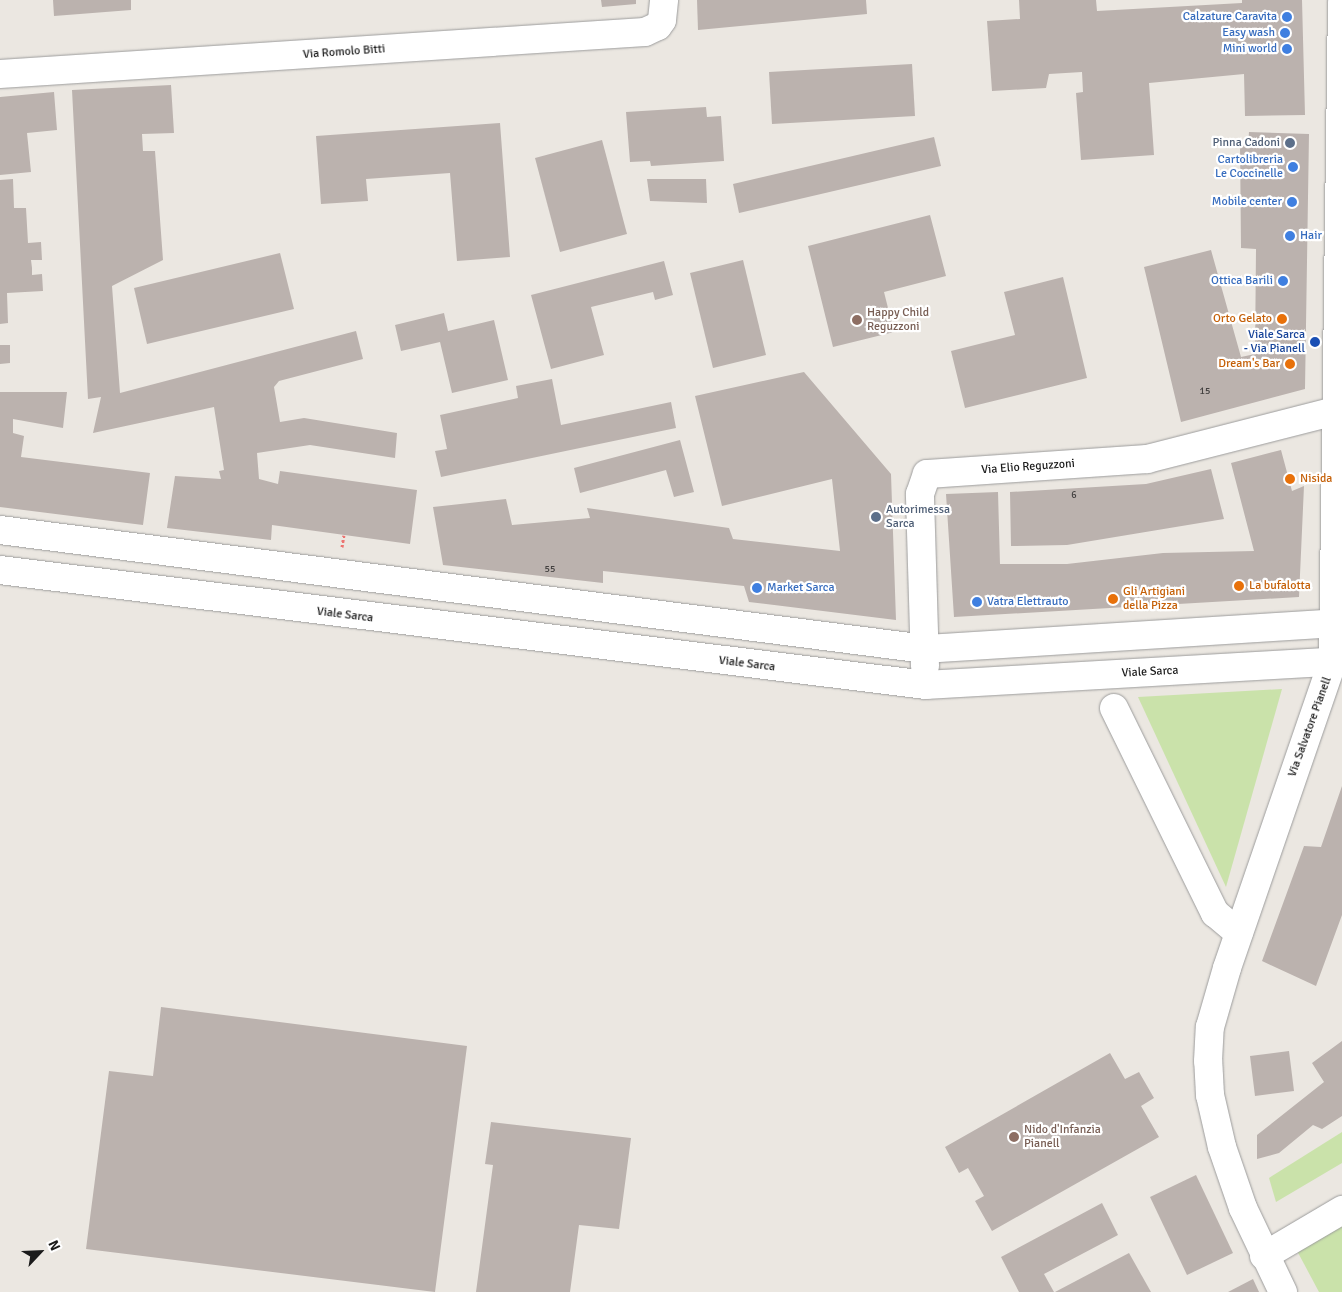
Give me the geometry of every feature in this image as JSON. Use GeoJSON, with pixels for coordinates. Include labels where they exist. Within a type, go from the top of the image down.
{"type":"FeatureCollection","features":[{"type":"Feature","properties":{"kind":"street","name":"Via Romolo Bitti"},"geometry":{"type":"LineString","coordinates":[[0,74],[644,32],[658,26],[662,20],[664,0]]}},
{"type":"Feature","properties":{"kind":"street","name":"Via Salvatore Pianell"},"geometry":{"type":"LineString","coordinates":[[1283,1292],[1264,1256],[1243,1208],[1222,1147],[1210,1095],[1210,1027],[1239,933],[1338,661],[1336,410],[1342,2]]}},
{"type":"Feature","properties":{"kind":"street","name":"Via Elio Reguzzoni"},"geometry":{"type":"LineString","coordinates":[[926,686],[920,494],[927,474],[1147,459],[1336,410]]}},
{"type":"Feature","properties":{"kind":"street"},"geometry":{"type":"LineString","coordinates":[[0,530],[924,649],[1338,623]]}},
{"type":"Feature","properties":{"kind":"street"},"geometry":{"type":"LineString","coordinates":[[155,592],[160,550]]}},
{"type":"Feature","properties":{"kind":"street","name":"Viale Sarca"},"geometry":{"type":"LineString","coordinates":[[0,570],[155,592],[926,686],[1338,661]]}},
{"type":"Feature","properties":{"kind":"street"},"geometry":{"type":"LineString","coordinates":[[1114,708],[1215,913],[1239,933]]}},
{"type":"Feature","properties":{"kind":"street"},"geometry":{"type":"LineString","coordinates":[[1264,1256],[1342,1210]]}},
{"type":"Feature","properties":{"kind":"green space"},"geometry":{"type":"Polygon","coordinates":[[[1282,689],[1226,887],[1138,697],[1282,689]]]}},
{"type":"Feature","properties":{"kind":"green space"},"geometry":{"type":"Polygon","coordinates":[[[1342,1132],[1342,1163],[1276,1202],[1269,1178],[1342,1132]]]}},
{"type":"Feature","properties":{"kind":"green space"},"geometry":{"type":"Polygon","coordinates":[[[1342,1221],[1342,1292],[1319,1292],[1295,1247],[1342,1221]]]}},
{"type":"Feature","properties":{"kind":"building"},"geometry":{"type":"Polygon","coordinates":[[[53,0],[131,0],[131,10],[54,16],[53,0]]]}},
{"type":"Feature","properties":{"kind":"building"},"geometry":{"type":"Polygon","coordinates":[[[601,0],[636,0],[636,4],[602,7],[601,0]]]}},
{"type":"Feature","properties":{"kind":"building"},"geometry":{"type":"Polygon","coordinates":[[[697,0],[866,0],[867,14],[698,30],[697,0]]]}},
{"type":"Feature","properties":{"kind":"building"},"geometry":{"type":"Polygon","coordinates":[[[1019,0],[1096,0],[1097,11],[1242,3],[1242,0],[1302,0],[1305,115],[1245,116],[1244,74],[1149,83],[1154,155],[1081,160],[1076,93],[1083,92],[1082,72],[1049,74],[1046,88],[992,91],[987,21],[1020,19],[1019,0]]]}},
{"type":"Feature","properties":{"kind":"building"},"geometry":{"type":"Polygon","coordinates":[[[912,64],[915,116],[772,124],[769,72],[912,64]]]}},
{"type":"Feature","properties":{"kind":"building"},"geometry":{"type":"Polygon","coordinates":[[[171,85],[174,133],[142,134],[143,151],[155,151],[163,260],[112,286],[120,393],[356,331],[363,359],[279,381],[274,387],[280,422],[304,418],[397,433],[395,458],[310,445],[257,453],[259,479],[278,484],[280,471],[417,490],[410,544],[272,525],[271,540],[167,528],[175,476],[221,479],[219,471],[224,470],[214,407],[93,433],[101,397],[88,399],[72,90],[171,85]]]}},
{"type":"Feature","properties":{"kind":"building"},"geometry":{"type":"Polygon","coordinates":[[[54,92],[57,130],[27,133],[31,172],[0,175],[0,97],[54,92]]]}},
{"type":"Feature","properties":{"kind":"building"},"geometry":{"type":"Polygon","coordinates":[[[706,107],[707,117],[721,116],[724,161],[651,166],[650,161],[630,162],[626,112],[706,107]]]}},
{"type":"Feature","properties":{"kind":"building"},"geometry":{"type":"Polygon","coordinates":[[[500,123],[510,257],[457,261],[450,173],[366,179],[368,201],[321,204],[316,136],[500,123]]]}},
{"type":"Feature","properties":{"kind":"building"},"geometry":{"type":"Polygon","coordinates":[[[1249,132],[1309,134],[1305,389],[1181,422],[1144,267],[1211,250],[1241,357],[1255,354],[1256,249],[1241,248],[1240,145],[1248,144],[1249,132]]]}},
{"type":"Feature","properties":{"kind":"building"},"geometry":{"type":"Polygon","coordinates":[[[934,137],[941,166],[739,213],[733,184],[934,137]]]}},
{"type":"Feature","properties":{"kind":"building"},"geometry":{"type":"Polygon","coordinates":[[[602,140],[627,234],[560,252],[535,158],[602,140]]]}},
{"type":"Feature","properties":{"kind":"building"},"geometry":{"type":"Polygon","coordinates":[[[13,179],[14,208],[26,208],[28,243],[41,242],[42,260],[31,260],[32,275],[42,274],[43,291],[7,293],[8,323],[0,324],[0,180],[13,179]]]}},
{"type":"Feature","properties":{"kind":"building"},"geometry":{"type":"Polygon","coordinates":[[[647,179],[706,179],[707,203],[650,201],[647,179]]]}},
{"type":"Feature","properties":{"kind":"building"},"geometry":{"type":"Polygon","coordinates":[[[930,215],[946,276],[884,292],[894,332],[833,347],[808,246],[930,215]]]}},
{"type":"Feature","properties":{"kind":"building"},"geometry":{"type":"Polygon","coordinates":[[[280,253],[294,309],[147,344],[134,288],[280,253]]]}},
{"type":"Feature","properties":{"kind":"building"},"geometry":{"type":"Polygon","coordinates":[[[743,260],[766,355],[713,368],[690,273],[743,260]]]}},
{"type":"Feature","properties":{"kind":"building"},"geometry":{"type":"Polygon","coordinates":[[[664,261],[673,295],[655,300],[653,292],[591,307],[604,355],[551,369],[531,295],[664,261]]]}},
{"type":"Feature","properties":{"kind":"building"},"geometry":{"type":"Polygon","coordinates":[[[1063,277],[1087,378],[965,408],[951,351],[1015,335],[1004,292],[1063,277]]]}},
{"type":"Feature","properties":{"kind":"building"},"geometry":{"type":"Polygon","coordinates":[[[444,313],[448,331],[494,320],[508,380],[452,393],[440,342],[401,351],[395,325],[444,313]]]}},
{"type":"Feature","properties":{"kind":"building"},"geometry":{"type":"Polygon","coordinates":[[[0,345],[10,345],[10,363],[0,364],[0,345]]]}},
{"type":"Feature","properties":{"kind":"building"},"geometry":{"type":"Polygon","coordinates":[[[804,372],[891,474],[896,620],[749,602],[744,586],[603,571],[603,583],[443,565],[433,507],[506,499],[512,525],[590,518],[587,508],[729,528],[733,539],[840,551],[832,479],[722,506],[695,396],[804,372]]]}},
{"type":"Feature","properties":{"kind":"building"},"geometry":{"type":"Polygon","coordinates":[[[552,379],[561,425],[671,402],[676,428],[441,477],[435,451],[447,449],[440,415],[518,398],[516,386],[552,379]]]}},
{"type":"Feature","properties":{"kind":"building"},"geometry":{"type":"Polygon","coordinates":[[[0,392],[67,392],[63,428],[13,419],[13,433],[24,436],[21,457],[150,473],[143,525],[0,507],[0,392]]]}},
{"type":"Feature","properties":{"kind":"building"},"geometry":{"type":"Polygon","coordinates":[[[680,440],[694,492],[674,497],[666,470],[580,493],[574,468],[680,440]]]}},
{"type":"Feature","properties":{"kind":"building"},"geometry":{"type":"Polygon","coordinates":[[[1281,450],[1292,491],[1304,486],[1299,597],[954,617],[946,494],[998,492],[1000,564],[1067,564],[1163,553],[1254,551],[1231,463],[1281,450]]]}},
{"type":"Feature","properties":{"kind":"building"},"geometry":{"type":"Polygon","coordinates":[[[1211,469],[1224,519],[1067,545],[1011,546],[1010,492],[1146,484],[1211,469]]]}},
{"type":"Feature","properties":{"kind":"building"},"geometry":{"type":"Polygon","coordinates":[[[1342,786],[1342,915],[1316,986],[1262,961],[1304,846],[1321,847],[1342,786]]]}},
{"type":"Feature","properties":{"kind":"building"},"geometry":{"type":"Polygon","coordinates":[[[161,1007],[467,1046],[435,1292],[86,1249],[109,1071],[153,1076],[161,1007]]]}},
{"type":"Feature","properties":{"kind":"building"},"geometry":{"type":"Polygon","coordinates":[[[1342,1041],[1342,1116],[1322,1129],[1313,1125],[1279,1153],[1257,1159],[1257,1135],[1324,1082],[1312,1063],[1342,1041]]]}},
{"type":"Feature","properties":{"kind":"building"},"geometry":{"type":"Polygon","coordinates":[[[1289,1051],[1294,1091],[1255,1096],[1250,1056],[1289,1051]]]}},
{"type":"Feature","properties":{"kind":"building"},"geometry":{"type":"Polygon","coordinates":[[[1110,1053],[1125,1079],[1139,1072],[1154,1098],[1141,1106],[1159,1137],[992,1231],[975,1201],[984,1196],[968,1168],[959,1173],[945,1147],[1110,1053]]]}},
{"type":"Feature","properties":{"kind":"building"},"geometry":{"type":"Polygon","coordinates":[[[491,1122],[631,1138],[619,1229],[579,1225],[570,1292],[476,1292],[493,1165],[485,1164],[491,1122]]]}},
{"type":"Feature","properties":{"kind":"building"},"geometry":{"type":"Polygon","coordinates":[[[1196,1175],[1233,1253],[1187,1275],[1150,1197],[1196,1175]]]}},
{"type":"Feature","properties":{"kind":"building"},"geometry":{"type":"Polygon","coordinates":[[[1102,1203],[1118,1235],[1044,1274],[1054,1292],[1019,1292],[1001,1257],[1102,1203]]]}},
{"type":"Feature","properties":{"kind":"building"},"geometry":{"type":"Polygon","coordinates":[[[1129,1253],[1151,1292],[1055,1292],[1129,1253]]]}},
{"type":"Feature","properties":{"kind":"building"},"geometry":{"type":"Polygon","coordinates":[[[1253,1279],[1259,1292],[1228,1292],[1253,1279]]]}},
{"type":"Feature","properties":{"kind":"place","name":"Calzature Caravita"},"geometry":{"type":"Point","coordinates":[1287,17]}},
{"type":"Feature","properties":{"kind":"place","name":"Easy wash"},"geometry":{"type":"Point","coordinates":[1285,33]}},
{"type":"Feature","properties":{"kind":"place","name":"Mini world"},"geometry":{"type":"Point","coordinates":[1287,49]}},
{"type":"Feature","properties":{"kind":"place","name":"Pinna Cadoni"},"geometry":{"type":"Point","coordinates":[1290,143]}},
{"type":"Feature","properties":{"kind":"place","name":"Cartolibreria Le Coccinelle"},"geometry":{"type":"Point","coordinates":[1293,167]}},
{"type":"Feature","properties":{"kind":"place","name":"Mobile center"},"geometry":{"type":"Point","coordinates":[1292,202]}},
{"type":"Feature","properties":{"kind":"place","name":"Hair"},"geometry":{"type":"Point","coordinates":[1290,236]}},
{"type":"Feature","properties":{"kind":"place","name":"Ottica Barili"},"geometry":{"type":"Point","coordinates":[1283,281]}},
{"type":"Feature","properties":{"kind":"place","name":"Orto Gelato"},"geometry":{"type":"Point","coordinates":[1282,319]}},
{"type":"Feature","properties":{"kind":"place","name":"Happy Child Reguzzoni"},"geometry":{"type":"Point","coordinates":[857,320]}},
{"type":"Feature","properties":{"kind":"place","name":"Viale Sarca - Via Pianell"},"geometry":{"type":"Point","coordinates":[1315,342]}},
{"type":"Feature","properties":{"kind":"place","name":"Dream's Bar"},"geometry":{"type":"Point","coordinates":[1290,364]}},
{"type":"Feature","properties":{"kind":"place","name":"Nisida"},"geometry":{"type":"Point","coordinates":[1290,479]}},
{"type":"Feature","properties":{"kind":"place","name":"Autorimessa Sarca"},"geometry":{"type":"Point","coordinates":[876,517]}},
{"type":"Feature","properties":{"kind":"place","name":"La bufalotta"},"geometry":{"type":"Point","coordinates":[1239,586]}},
{"type":"Feature","properties":{"kind":"place","name":"Market Sarca"},"geometry":{"type":"Point","coordinates":[757,588]}},
{"type":"Feature","properties":{"kind":"place","name":"Gli Artigiani della Pizza"},"geometry":{"type":"Point","coordinates":[1113,599]}},
{"type":"Feature","properties":{"kind":"place","name":"Vatra Elettrauto"},"geometry":{"type":"Point","coordinates":[977,602]}},
{"type":"Feature","properties":{"kind":"place","name":"Nido d'Infanzia Pianell"},"geometry":{"type":"Point","coordinates":[1014,1137]}}]}
